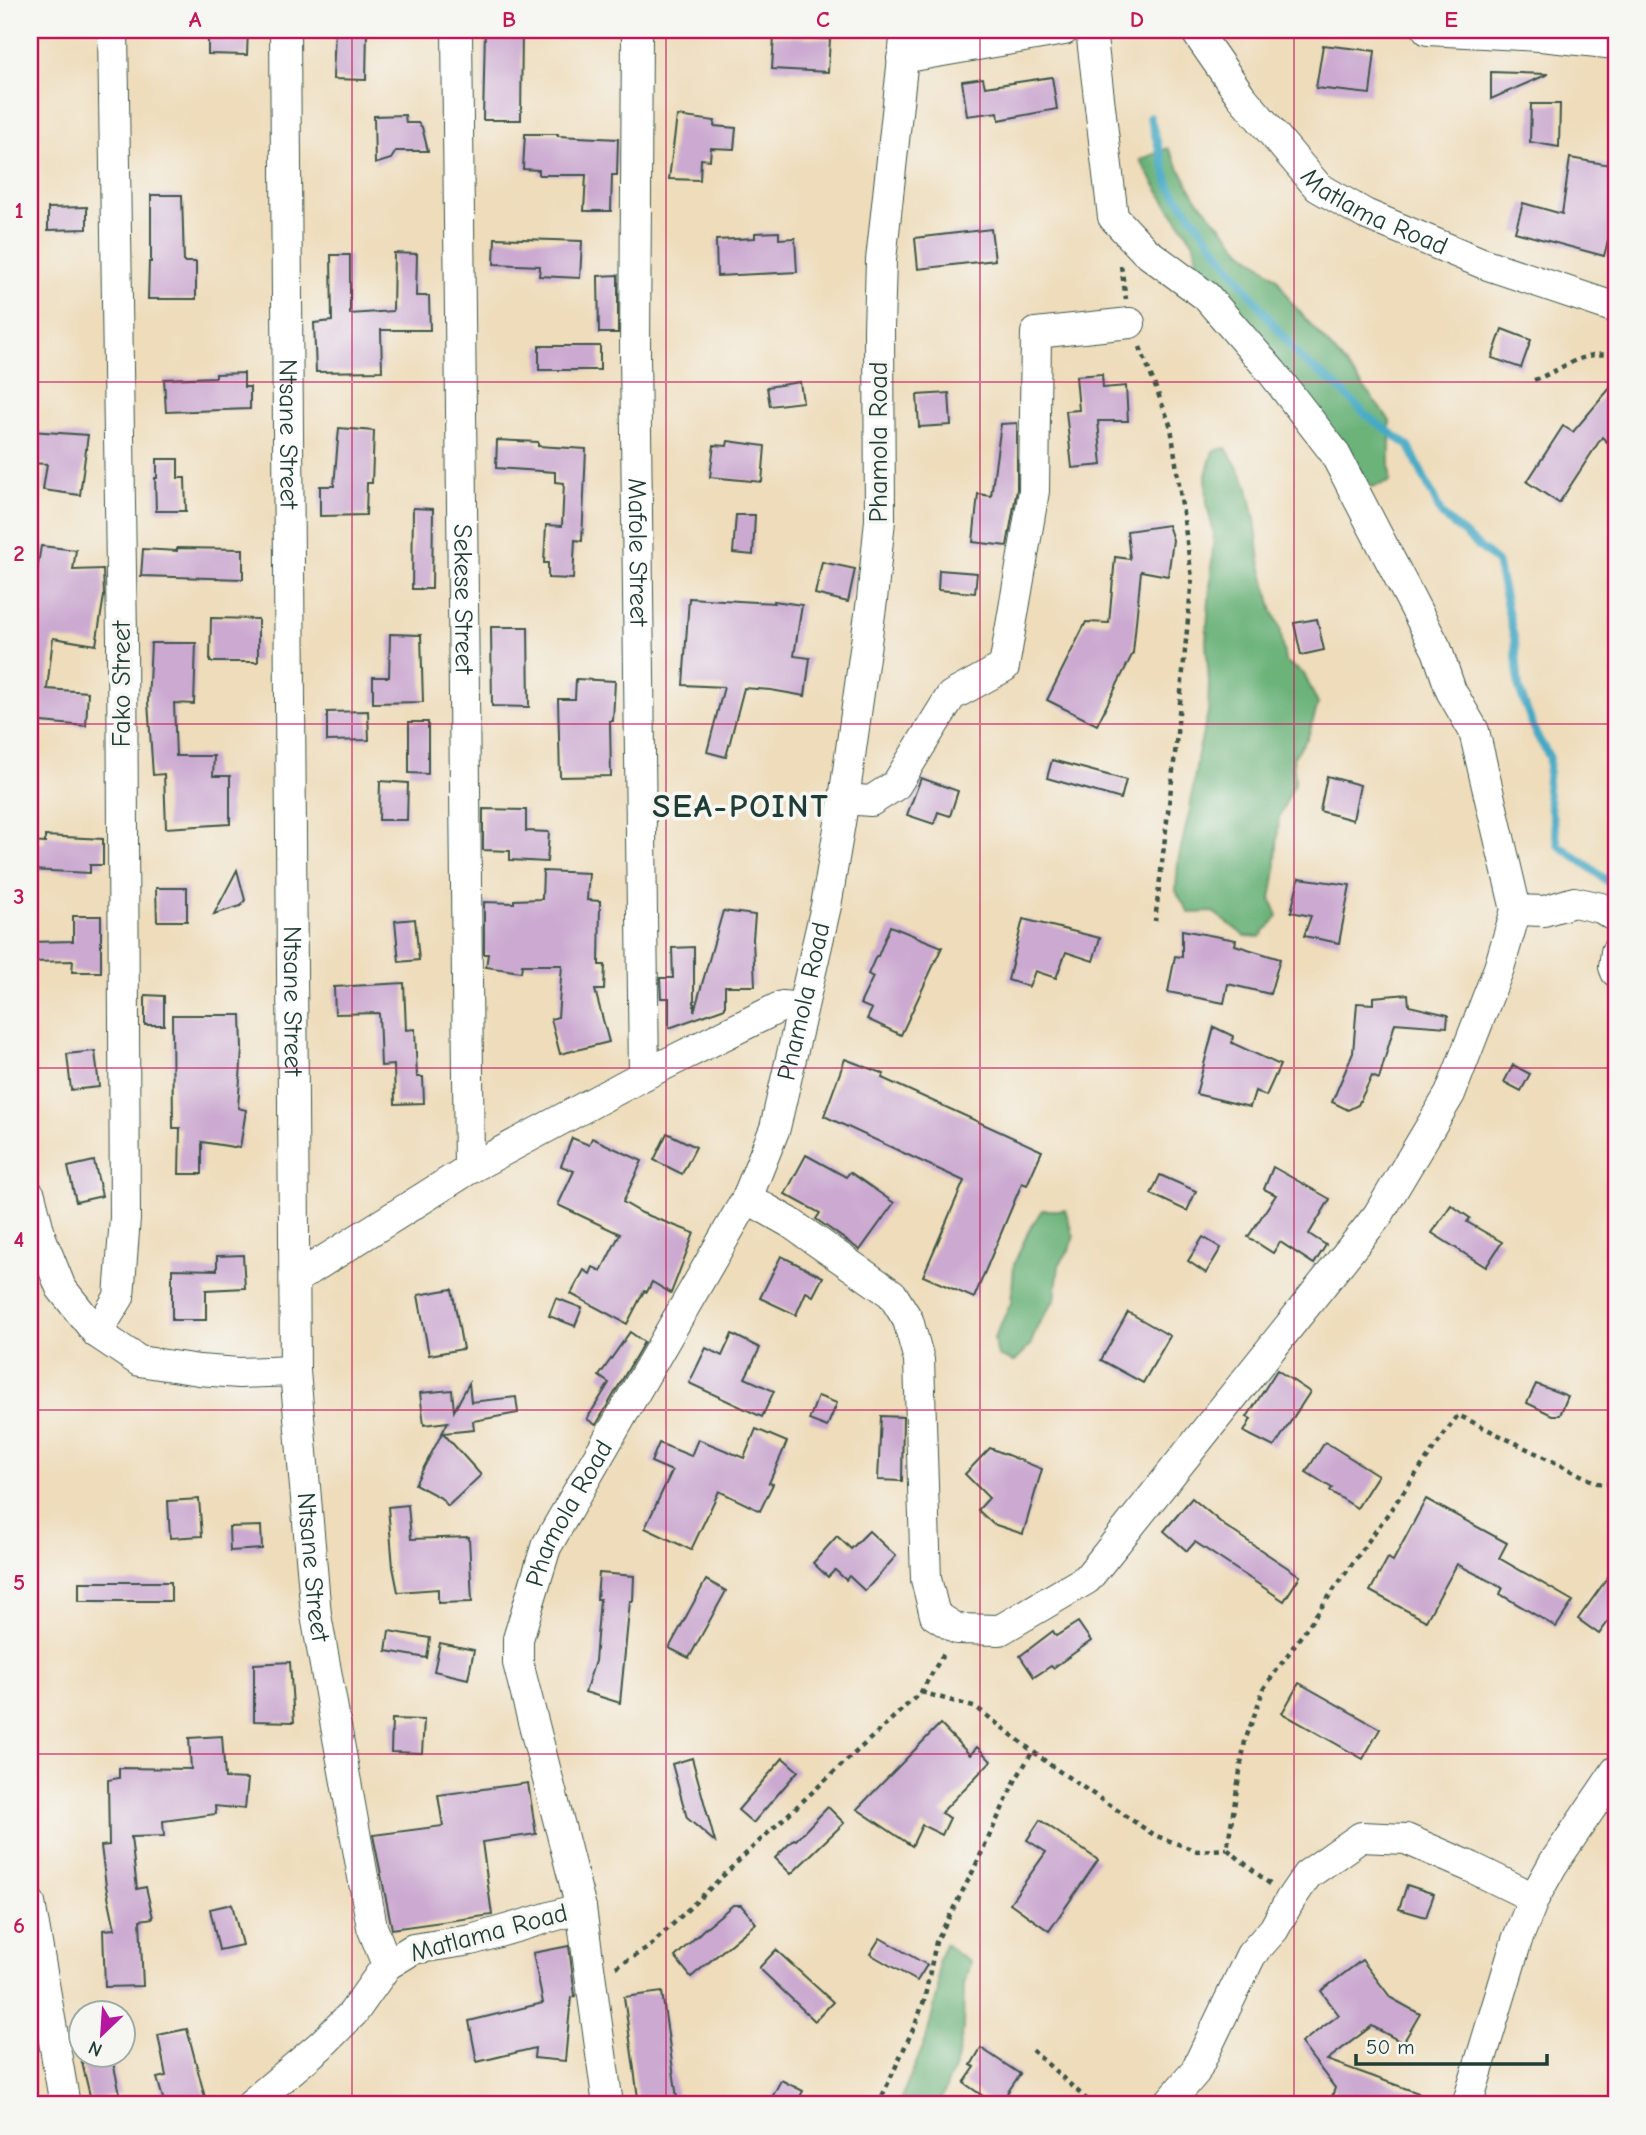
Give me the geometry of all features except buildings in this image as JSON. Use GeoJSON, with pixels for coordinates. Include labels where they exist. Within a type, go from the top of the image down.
{"type":"FeatureCollection","features":[{"type":"Feature","properties":{"kind":"street","name":"Fako Street"},"geometry":{"type":"LineString","coordinates":[[97,1333],[119,1297],[125,1218],[122,653],[113,30]]}},
{"type":"Feature","properties":{"kind":"street","name":"Ntsane Street"},"geometry":{"type":"LineString","coordinates":[[285,30],[295,1371],[316,1615],[372,1927],[387,1965]]}},
{"type":"Feature","properties":{"kind":"street","name":"Sekese Street"},"geometry":{"type":"LineString","coordinates":[[457,30],[468,1169]]}},
{"type":"Feature","properties":{"kind":"street","name":"Mafole Street"},"geometry":{"type":"LineString","coordinates":[[637,30],[635,352],[644,1074]]}},
{"type":"Feature","properties":{"kind":"street"},"geometry":{"type":"LineString","coordinates":[[904,44],[1064,30]]}},
{"type":"Feature","properties":{"kind":"street"},"geometry":{"type":"LineString","coordinates":[[747,1198],[789,1222],[892,1294],[908,1320],[919,1360],[926,1579],[935,1615],[957,1629],[1000,1630],[1087,1579],[1378,1215],[1450,1094],[1499,968],[1516,910],[1474,731],[1451,691],[1437,650],[1334,452],[1272,372],[1206,296],[1145,251],[1113,217],[1091,30]]}},
{"type":"Feature","properties":{"kind":"street","name":"Matlama Road"},"geometry":{"type":"LineString","coordinates":[[1195,30],[1241,96],[1318,187],[1365,214],[1482,263],[1616,308]]}},
{"type":"Feature","properties":{"kind":"street"},"geometry":{"type":"LineString","coordinates":[[1428,30],[1543,33],[1616,44]]}},
{"type":"Feature","properties":{"kind":"street","name":"Phamola Road"},"geometry":{"type":"LineString","coordinates":[[608,2105],[581,1908],[518,1663],[518,1639],[545,1547],[747,1198],[775,1128],[825,906],[845,799],[872,600],[880,520],[878,329],[881,260],[904,44]]}},
{"type":"Feature","properties":{"kind":"street"},"geometry":{"type":"LineString","coordinates":[[845,799],[871,801],[896,785],[951,696],[1004,667],[1034,491],[1035,333],[1130,323]]}},
{"type":"Feature","properties":{"kind":"street"},"geometry":{"type":"LineString","coordinates":[[1516,910],[1544,911],[1574,902],[1601,908],[1616,917]]}},
{"type":"Feature","properties":{"kind":"street"},"geometry":{"type":"LineString","coordinates":[[1616,952],[1616,972]]}},
{"type":"Feature","properties":{"kind":"street"},"geometry":{"type":"LineString","coordinates":[[295,1279],[468,1169],[644,1074],[782,1006],[802,1008]]}},
{"type":"Feature","properties":{"kind":"street"},"geometry":{"type":"LineString","coordinates":[[30,1195],[41,1238],[61,1289],[97,1333],[139,1361],[239,1373],[295,1371]]}},
{"type":"Feature","properties":{"kind":"street"},"geometry":{"type":"LineString","coordinates":[[1467,2105],[1517,1940],[1534,1898],[1553,1864],[1616,1771]]}},
{"type":"Feature","properties":{"kind":"street"},"geometry":{"type":"LineString","coordinates":[[1167,2105],[1195,2072],[1251,1955],[1274,1929],[1307,1875],[1361,1837],[1406,1839],[1534,1898]]}},
{"type":"Feature","properties":{"kind":"street"},"geometry":{"type":"LineString","coordinates":[[30,1903],[65,2105]]}},
{"type":"Feature","properties":{"kind":"street","name":"Matlama Road"},"geometry":{"type":"LineString","coordinates":[[250,2105],[353,2013],[387,1965],[413,1949],[471,1940],[581,1908]]}},
{"type":"Feature","properties":{"kind":"path"},"geometry":{"type":"LineString","coordinates":[[1113,217],[1130,323],[1171,427],[1192,578],[1175,754],[1154,921]]}},
{"type":"Feature","properties":{"kind":"path"},"geometry":{"type":"LineString","coordinates":[[1534,380],[1593,355],[1616,355]]}},
{"type":"Feature","properties":{"kind":"path"},"geometry":{"type":"LineString","coordinates":[[1227,1849],[1245,1741],[1265,1688],[1458,1415],[1597,1483],[1616,1484]]}},
{"type":"Feature","properties":{"kind":"path"},"geometry":{"type":"LineString","coordinates":[[592,1982],[648,1948],[921,1692],[957,1629]]}},
{"type":"Feature","properties":{"kind":"path"},"geometry":{"type":"LineString","coordinates":[[921,1692],[977,1708],[1033,1751],[1154,1835],[1197,1850],[1227,1849],[1290,1900]]}},
{"type":"Feature","properties":{"kind":"path"},"geometry":{"type":"LineString","coordinates":[[878,2105],[924,2001],[936,1942],[973,1871],[1011,1787],[1033,1751]]}},
{"type":"Feature","properties":{"kind":"path"},"geometry":{"type":"LineString","coordinates":[[1032,2050],[1093,2105]]}},
{"type":"Feature","properties":{"kind":"green space"},"geometry":{"type":"Polygon","coordinates":[[[1168,148],[1196,198],[1242,250],[1277,278],[1290,301],[1390,421],[1390,482],[1371,487],[1357,466],[1200,277],[1194,243],[1140,160],[1168,148]]]}},
{"type":"Feature","properties":{"kind":"green space"},"geometry":{"type":"Polygon","coordinates":[[[1226,448],[1247,484],[1260,561],[1273,612],[1280,627],[1285,661],[1304,674],[1318,704],[1308,737],[1293,758],[1295,782],[1279,817],[1271,899],[1278,916],[1260,937],[1245,936],[1213,912],[1189,913],[1176,891],[1178,861],[1208,713],[1206,642],[1214,534],[1207,505],[1206,475],[1213,451],[1226,448]]]}},
{"type":"Feature","properties":{"kind":"green space"},"geometry":{"type":"Polygon","coordinates":[[[1042,1210],[1065,1210],[1074,1237],[1059,1265],[1055,1299],[1038,1325],[1030,1346],[1014,1362],[998,1356],[994,1338],[1011,1303],[1014,1264],[1028,1232],[1042,1210]]]}},
{"type":"Feature","properties":{"kind":"green space"},"geometry":{"type":"Polygon","coordinates":[[[945,1944],[970,1962],[964,1985],[963,2029],[957,2061],[939,2105],[898,2105],[926,2040],[938,1991],[938,1961],[945,1944]]]}},
{"type":"Feature","properties":{"kind":"waterway"},"geometry":{"type":"LineString","coordinates":[[1150,117],[1170,187],[1268,317],[1301,359],[1337,386],[1367,416],[1409,446],[1442,515],[1497,562],[1515,642],[1519,689],[1536,734],[1550,758],[1547,790],[1558,845],[1616,888]]}},
{"type":"Feature","properties":{"kind":"district","name":"SEA-POINT"},"geometry":{"type":"Point","coordinates":[741,806]}}]}
